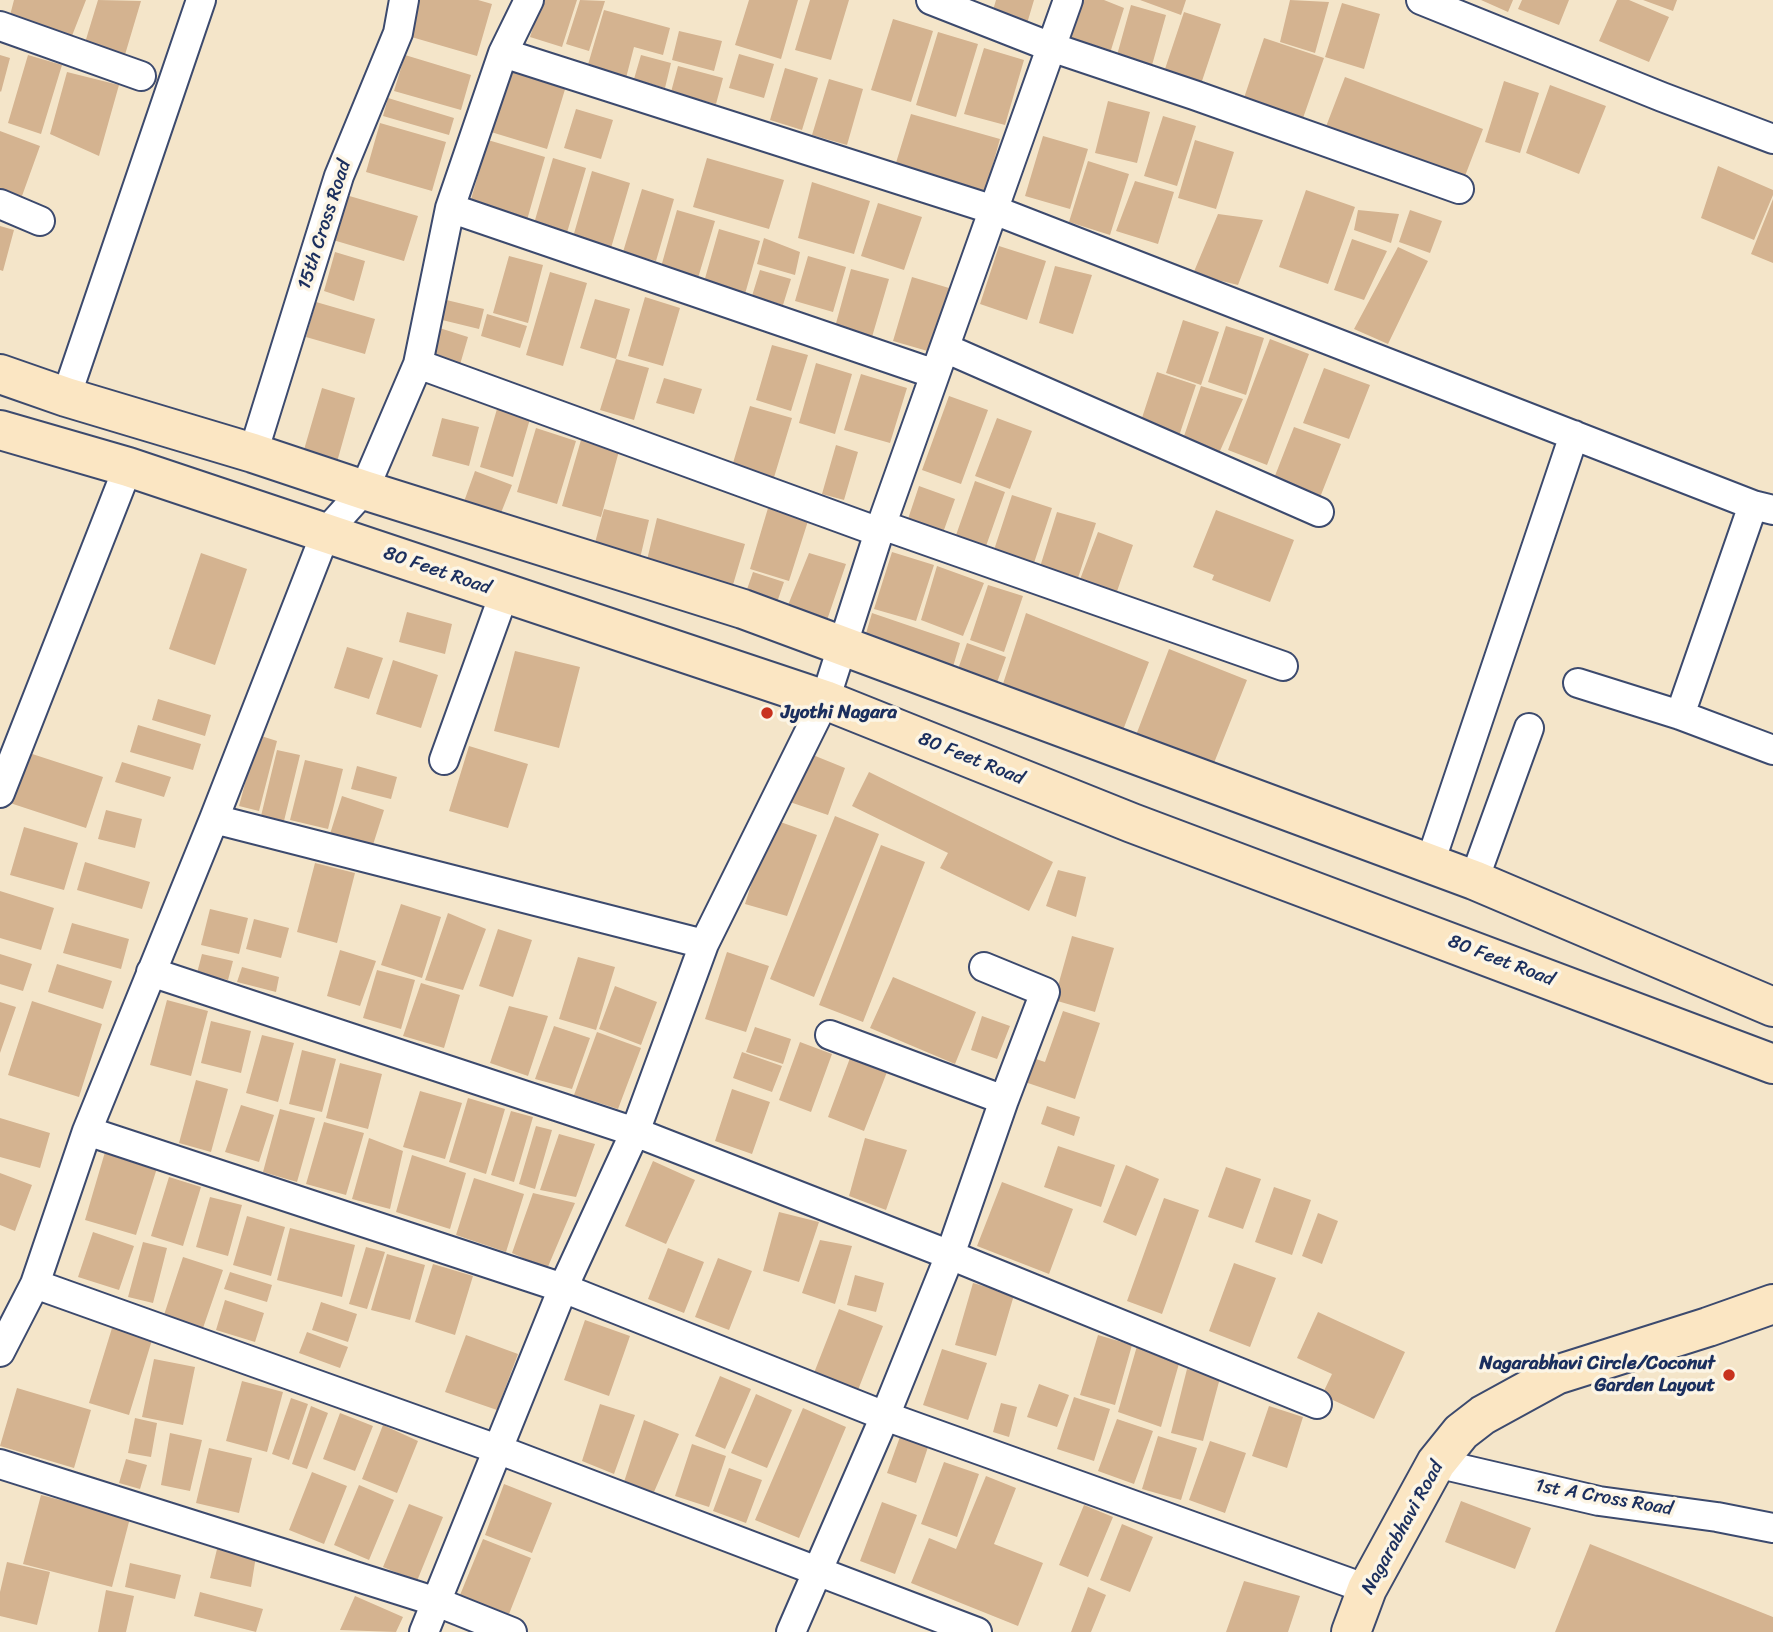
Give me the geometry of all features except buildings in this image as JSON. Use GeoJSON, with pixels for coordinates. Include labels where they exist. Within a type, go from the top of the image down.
{"type":"FeatureCollection","features":[{"type":"Feature","properties":{"kind":"main road"},"geometry":{"type":"LineString","coordinates":[[0,373],[66,397],[253,453],[743,609],[1474,880],[1773,1007]]}},
{"type":"Feature","properties":{"kind":"main road","name":"80 Feet Road"},"geometry":{"type":"LineString","coordinates":[[0,430],[128,467],[825,700],[1132,823],[1773,1064]]}},
{"type":"Feature","properties":{"kind":"main road","name":"Nagarabhavi Road"},"geometry":{"type":"LineString","coordinates":[[1351,1632],[1367,1589],[1436,1463],[1461,1432],[1483,1415],[1556,1375],[1773,1304]]}},
{"type":"Feature","properties":{"kind":"street"},"geometry":{"type":"LineString","coordinates":[[66,397],[201,0]]}},
{"type":"Feature","properties":{"kind":"street"},"geometry":{"type":"LineString","coordinates":[[0,1352],[35,1284],[88,1130],[326,532],[364,490],[418,364],[450,208],[503,53],[529,0]]}},
{"type":"Feature","properties":{"kind":"street"},"geometry":{"type":"LineString","coordinates":[[931,0],[1051,47],[1459,189]]}},
{"type":"Feature","properties":{"kind":"street"},"geometry":{"type":"LineString","coordinates":[[424,1632],[563,1288],[635,1132],[704,944],[825,700],[881,529],[1068,0]]}},
{"type":"Feature","properties":{"kind":"street"},"geometry":{"type":"LineString","coordinates":[[1421,0],[1773,139]]}},
{"type":"Feature","properties":{"kind":"street","name":"15th Cross Road"},"geometry":{"type":"LineString","coordinates":[[253,453],[339,176],[398,33],[402,1]]}},
{"type":"Feature","properties":{"kind":"street"},"geometry":{"type":"LineString","coordinates":[[0,26],[141,76]]}},
{"type":"Feature","properties":{"kind":"street"},"geometry":{"type":"LineString","coordinates":[[503,53],[994,210],[1763,508],[1680,715]]}},
{"type":"Feature","properties":{"kind":"street"},"geometry":{"type":"LineString","coordinates":[[0,204],[40,221]]}},
{"type":"Feature","properties":{"kind":"street"},"geometry":{"type":"LineString","coordinates":[[450,208],[940,361],[1319,512]]}},
{"type":"Feature","properties":{"kind":"street"},"geometry":{"type":"LineString","coordinates":[[418,364],[881,529],[1283,666]]}},
{"type":"Feature","properties":{"kind":"street"},"geometry":{"type":"LineString","coordinates":[[1430,863],[1574,435]]}},
{"type":"Feature","properties":{"kind":"street"},"geometry":{"type":"LineString","coordinates":[[0,793],[128,467]]}},
{"type":"Feature","properties":{"kind":"street"},"geometry":{"type":"LineString","coordinates":[[444,760],[504,594]]}},
{"type":"Feature","properties":{"kind":"street"},"geometry":{"type":"LineString","coordinates":[[1578,683],[1680,715],[1773,750]]}},
{"type":"Feature","properties":{"kind":"street"},"geometry":{"type":"LineString","coordinates":[[1474,880],[1529,728]]}},
{"type":"Feature","properties":{"kind":"street"},"geometry":{"type":"LineString","coordinates":[[214,819],[704,944]]}},
{"type":"Feature","properties":{"kind":"street"},"geometry":{"type":"LineString","coordinates":[[791,1632],[885,1416],[950,1255],[1045,992],[984,967]]}},
{"type":"Feature","properties":{"kind":"street"},"geometry":{"type":"LineString","coordinates":[[152,972],[635,1132],[950,1255],[1317,1404]]}},
{"type":"Feature","properties":{"kind":"street"},"geometry":{"type":"LineString","coordinates":[[830,1035],[1004,1101]]}},
{"type":"Feature","properties":{"kind":"street"},"geometry":{"type":"LineString","coordinates":[[88,1130],[563,1288],[885,1416],[1367,1589]]}},
{"type":"Feature","properties":{"kind":"street"},"geometry":{"type":"LineString","coordinates":[[35,1284],[497,1449],[977,1632]]}},
{"type":"Feature","properties":{"kind":"street","name":"1st A Cross Road"},"geometry":{"type":"LineString","coordinates":[[1436,1463],[1598,1501],[1717,1517],[1773,1528]]}},
{"type":"Feature","properties":{"kind":"street"},"geometry":{"type":"LineString","coordinates":[[0,1464],[437,1602],[512,1632]]}},
{"type":"Feature","properties":{"kind":"place","name":"Jyothi Nagara"},"geometry":{"type":"Point","coordinates":[767,713]}},
{"type":"Feature","properties":{"kind":"place","name":"Nagarabhavi Circle/Coconut Garden Layout"},"geometry":{"type":"Point","coordinates":[1729,1375]}}]}
